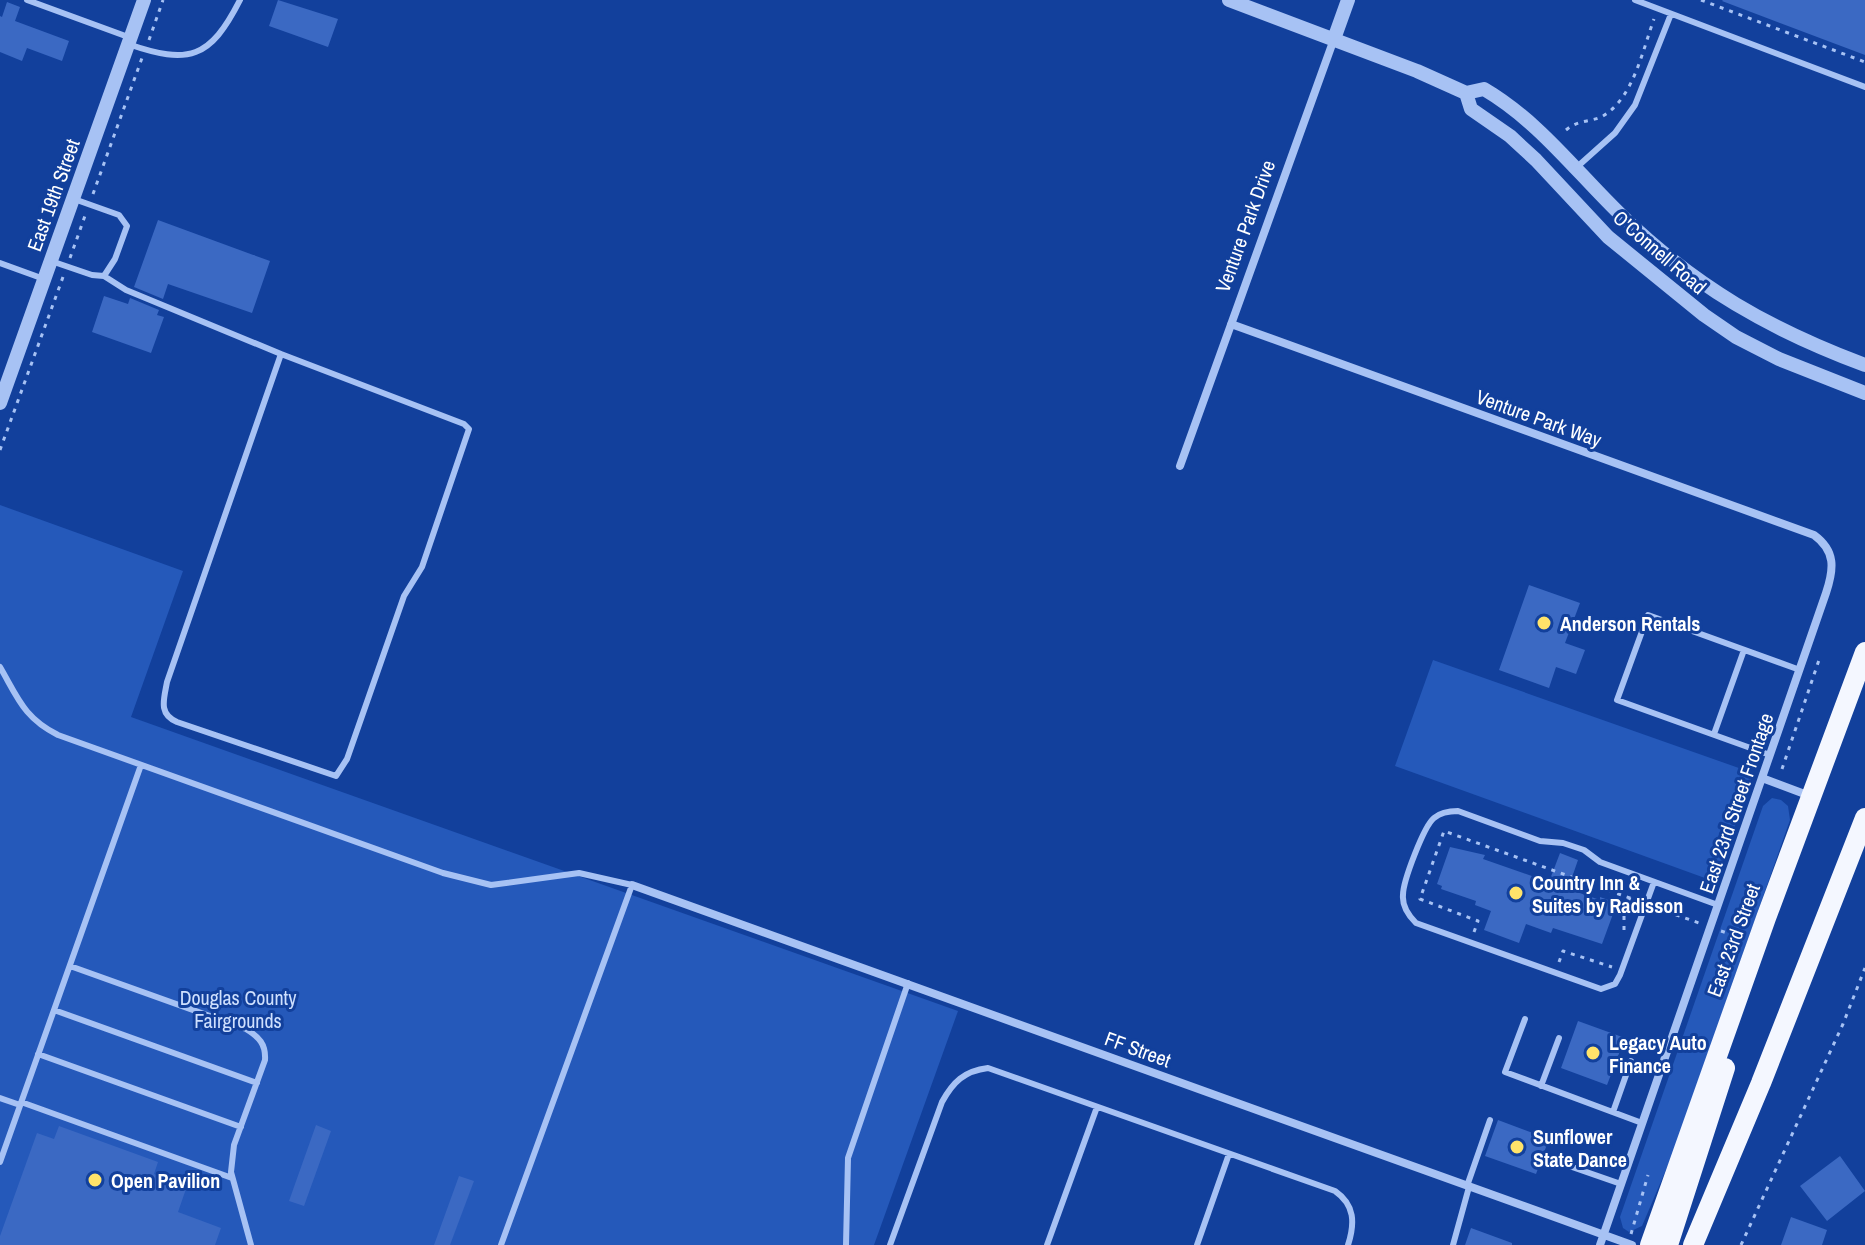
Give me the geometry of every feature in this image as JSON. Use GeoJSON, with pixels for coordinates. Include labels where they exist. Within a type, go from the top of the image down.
{"type":"FeatureCollection","features":[{"type":"Feature","properties":{"kind":"main road","name":"East 23rd Street"},"geometry":{"type":"LineString","coordinates":[[1650,1245],[1865,652]]}},
{"type":"Feature","properties":{"kind":"main road"},"geometry":{"type":"LineString","coordinates":[[1693,1245],[1761,1083],[1865,818]]}},
{"type":"Feature","properties":{"kind":"main road"},"geometry":{"type":"LineString","coordinates":[[1668,1245],[1725,1073],[1727,1028]]}},
{"type":"Feature","properties":{"kind":"street","name":"East 19th Street"},"geometry":{"type":"LineString","coordinates":[[0,403],[144,0]]}},
{"type":"Feature","properties":{"kind":"street","name":"O'Connell Road"},"geometry":{"type":"LineString","coordinates":[[1229,0],[1417,71],[1466,93],[1484,89],[1543,133],[1629,222],[1705,286],[1776,328],[1865,365]]}},
{"type":"Feature","properties":{"kind":"street","name":"Venture Park Drive"},"geometry":{"type":"LineString","coordinates":[[1180,466],[1348,0]]}},
{"type":"Feature","properties":{"kind":"street","name":"O'Connell Road"},"geometry":{"type":"LineString","coordinates":[[1466,93],[1471,109],[1523,148],[1608,237],[1696,310],[1752,346],[1865,393]]}},
{"type":"Feature","properties":{"kind":"street","name":"Venture Park Way"},"geometry":{"type":"LineString","coordinates":[[1231,324],[1814,535],[1830,552]]}},
{"type":"Feature","properties":{"kind":"street","name":"East 23rd Street Frontage"},"geometry":{"type":"LineString","coordinates":[[1600,1245],[1832,575],[1830,552]]}},
{"type":"Feature","properties":{"kind":"street"},"geometry":{"type":"LineString","coordinates":[[1762,778],[1811,796]]}},
{"type":"Feature","properties":{"kind":"street","name":"FF Street"},"geometry":{"type":"LineString","coordinates":[[632,885],[1632,1245]]}},
{"type":"Feature","properties":{"kind":"lane"},"geometry":{"type":"LineString","coordinates":[[27,0],[44,3],[161,56],[188,57],[210,43],[227,26],[240,0]]}},
{"type":"Feature","properties":{"kind":"lane"},"geometry":{"type":"LineString","coordinates":[[1635,0],[1865,87]]}},
{"type":"Feature","properties":{"kind":"lane"},"geometry":{"type":"LineString","coordinates":[[1577,167],[1615,133],[1635,105],[1671,14]]}},
{"type":"Feature","properties":{"kind":"lane"},"geometry":{"type":"LineString","coordinates":[[73,198],[119,215],[127,226],[115,259],[104,276]]}},
{"type":"Feature","properties":{"kind":"lane"},"geometry":{"type":"LineString","coordinates":[[51,261],[104,276],[126,290],[464,424],[469,429],[422,567],[404,596],[347,759],[336,776],[177,722],[168,718],[163,711],[167,682],[281,354]]}},
{"type":"Feature","properties":{"kind":"lane"},"geometry":{"type":"LineString","coordinates":[[0,263],[44,279]]}},
{"type":"Feature","properties":{"kind":"lane"},"geometry":{"type":"LineString","coordinates":[[1770,755],[1617,700],[1648,615],[1800,670]]}},
{"type":"Feature","properties":{"kind":"lane"},"geometry":{"type":"LineString","coordinates":[[1714,734],[1744,650]]}},
{"type":"Feature","properties":{"kind":"lane"},"geometry":{"type":"LineString","coordinates":[[0,667],[22,707],[42,727],[465,881],[491,885],[514,884],[579,873],[632,885],[501,1245]]}},
{"type":"Feature","properties":{"kind":"lane"},"geometry":{"type":"LineString","coordinates":[[0,1162],[141,765]]}},
{"type":"Feature","properties":{"kind":"lane"},"geometry":{"type":"LineString","coordinates":[[1654,882],[1620,975],[1615,984],[1601,989],[1416,923],[1404,906],[1403,893],[1427,824],[1436,815],[1458,811],[1540,841],[1563,843],[1584,850],[1600,862],[1718,905]]}},
{"type":"Feature","properties":{"kind":"lane"},"geometry":{"type":"LineString","coordinates":[[70,966],[256,1035],[266,1051],[234,1145],[233,1179],[251,1245]]}},
{"type":"Feature","properties":{"kind":"lane"},"geometry":{"type":"LineString","coordinates":[[846,1245],[848,1158],[908,983]]}},
{"type":"Feature","properties":{"kind":"lane"},"geometry":{"type":"LineString","coordinates":[[54,1010],[257,1083]]}},
{"type":"Feature","properties":{"kind":"lane"},"geometry":{"type":"LineString","coordinates":[[1525,1019],[1505,1072],[1642,1123]]}},
{"type":"Feature","properties":{"kind":"lane"},"geometry":{"type":"LineString","coordinates":[[1541,1086],[1559,1038]]}},
{"type":"Feature","properties":{"kind":"lane"},"geometry":{"type":"LineString","coordinates":[[38,1054],[241,1127]]}},
{"type":"Feature","properties":{"kind":"lane"},"geometry":{"type":"LineString","coordinates":[[1613,1112],[1631,1061]]}},
{"type":"Feature","properties":{"kind":"lane"},"geometry":{"type":"LineString","coordinates":[[890,1245],[942,1102],[952,1083],[964,1075],[988,1068],[1335,1191],[1345,1198],[1352,1217],[1353,1228],[1348,1245]]}},
{"type":"Feature","properties":{"kind":"lane"},"geometry":{"type":"LineString","coordinates":[[0,1098],[233,1179]]}},
{"type":"Feature","properties":{"kind":"lane"},"geometry":{"type":"LineString","coordinates":[[1047,1245],[1097,1107]]}},
{"type":"Feature","properties":{"kind":"lane"},"geometry":{"type":"LineString","coordinates":[[1453,1245],[1490,1120]]}},
{"type":"Feature","properties":{"kind":"lane"},"geometry":{"type":"LineString","coordinates":[[1197,1245],[1229,1154]]}},
{"type":"Feature","properties":{"kind":"lane"},"geometry":{"type":"LineString","coordinates":[[1549,1159],[1621,1184]]}},
{"type":"Feature","properties":{"kind":"path"},"geometry":{"type":"LineString","coordinates":[[0,450],[163,0]]}},
{"type":"Feature","properties":{"kind":"path"},"geometry":{"type":"LineString","coordinates":[[1701,0],[1865,62]]}},
{"type":"Feature","properties":{"kind":"path"},"geometry":{"type":"LineString","coordinates":[[1566,130],[1578,122],[1604,116],[1617,104],[1633,75],[1658,9]]}},
{"type":"Feature","properties":{"kind":"path"},"geometry":{"type":"LineString","coordinates":[[1782,769],[1819,660]]}},
{"type":"Feature","properties":{"kind":"path"},"geometry":{"type":"LineString","coordinates":[[1474,932],[1478,921],[1420,899],[1444,831],[1733,935]]}},
{"type":"Feature","properties":{"kind":"path"},"geometry":{"type":"LineString","coordinates":[[1624,932],[1624,912],[1638,876]]}},
{"type":"Feature","properties":{"kind":"path"},"geometry":{"type":"LineString","coordinates":[[1558,963],[1563,951],[1611,969],[1615,956]]}},
{"type":"Feature","properties":{"kind":"path"},"geometry":{"type":"LineString","coordinates":[[1741,1245],[1843,1024],[1865,968]]}},
{"type":"Feature","properties":{"kind":"path"},"geometry":{"type":"LineString","coordinates":[[1633,1229],[1648,1175]]}},
{"type":"Feature","properties":{"kind":"green space","name":"Douglas County Fairgrounds"},"geometry":{"type":"Polygon","coordinates":[[[0,505],[183,571],[131,717],[958,1011],[874,1245],[0,1245],[0,505]]]}},
{"type":"Feature","properties":{"kind":"green space"},"geometry":{"type":"Polygon","coordinates":[[[1433,660],[1753,773],[1716,882],[1395,766],[1433,660]]]}},
{"type":"Feature","properties":{"kind":"green space"},"geometry":{"type":"Polygon","coordinates":[[[1772,798],[1788,806],[1790,820],[1671,1158],[1642,1226],[1629,1232],[1623,1228],[1620,1217],[1763,806],[1772,798]]]}},
{"type":"Feature","properties":{"kind":"building"},"geometry":{"type":"Polygon","coordinates":[[[278,0],[338,19],[328,47],[269,26],[278,0]]]}},
{"type":"Feature","properties":{"kind":"building"},"geometry":{"type":"Polygon","coordinates":[[[1865,0],[1865,55],[1722,1],[1865,0]]]}},
{"type":"Feature","properties":{"kind":"building"},"geometry":{"type":"Polygon","coordinates":[[[7,2],[20,7],[15,21],[69,41],[62,61],[27,48],[22,61],[0,52],[0,16],[7,2]]]}},
{"type":"Feature","properties":{"kind":"building"},"geometry":{"type":"Polygon","coordinates":[[[158,220],[270,261],[252,313],[168,284],[163,299],[134,287],[158,220]]]}},
{"type":"Feature","properties":{"kind":"building"},"geometry":{"type":"Polygon","coordinates":[[[104,296],[128,304],[130,298],[159,310],[157,315],[164,317],[151,353],[92,332],[104,296]]]}},
{"type":"Feature","properties":{"kind":"building","name":"Anderson Rentals"},"geometry":{"type":"Polygon","coordinates":[[[1529,585],[1580,603],[1565,643],[1585,650],[1576,674],[1556,667],[1549,688],[1499,670],[1529,585]]]}},
{"type":"Feature","properties":{"kind":"building","name":"Country Inn & Suites by Radisson"},"geometry":{"type":"Polygon","coordinates":[[[1450,847],[1485,855],[1483,859],[1549,882],[1560,853],[1578,860],[1568,889],[1617,903],[1602,944],[1553,928],[1551,933],[1526,924],[1519,943],[1484,930],[1491,911],[1475,905],[1476,901],[1441,889],[1442,886],[1437,884],[1450,847]]]}},
{"type":"Feature","properties":{"kind":"building","name":"Legacy Auto Finance"},"geometry":{"type":"Polygon","coordinates":[[[1578,1021],[1625,1038],[1607,1085],[1561,1068],[1578,1021]]]}},
{"type":"Feature","properties":{"kind":"building","name":"Sunflower State Dance"},"geometry":{"type":"Polygon","coordinates":[[[1498,1120],[1549,1139],[1536,1174],[1485,1156],[1498,1120]]]}},
{"type":"Feature","properties":{"kind":"building"},"geometry":{"type":"Polygon","coordinates":[[[316,1125],[331,1131],[304,1206],[289,1201],[316,1125]]]}},
{"type":"Feature","properties":{"kind":"building","name":"Open Pavilion"},"geometry":{"type":"Polygon","coordinates":[[[59,1126],[158,1162],[154,1174],[187,1186],[178,1212],[221,1228],[215,1245],[0,1245],[0,1236],[37,1133],[54,1139],[59,1126]]]}},
{"type":"Feature","properties":{"kind":"building"},"geometry":{"type":"Polygon","coordinates":[[[1840,1156],[1865,1191],[1827,1221],[1800,1186],[1840,1156]]]}},
{"type":"Feature","properties":{"kind":"building"},"geometry":{"type":"Polygon","coordinates":[[[459,1176],[474,1181],[450,1245],[434,1245],[459,1176]]]}},
{"type":"Feature","properties":{"kind":"building"},"geometry":{"type":"Polygon","coordinates":[[[1791,1217],[1827,1230],[1822,1245],[1781,1245],[1791,1217]]]}},
{"type":"Feature","properties":{"kind":"building"},"geometry":{"type":"Polygon","coordinates":[[[1471,1228],[1512,1243],[1512,1245],[1465,1245],[1471,1228]]]}},
{"type":"Feature","properties":{"kind":"place","name":"Anderson Rentals"},"geometry":{"type":"Point","coordinates":[1544,623]}},
{"type":"Feature","properties":{"kind":"place","name":"Country Inn & Suites by Radisson"},"geometry":{"type":"Point","coordinates":[1516,893]}},
{"type":"Feature","properties":{"kind":"place","name":"Legacy Auto Finance"},"geometry":{"type":"Point","coordinates":[1593,1053]}},
{"type":"Feature","properties":{"kind":"place","name":"Sunflower State Dance"},"geometry":{"type":"Point","coordinates":[1517,1147]}},
{"type":"Feature","properties":{"kind":"place","name":"Open Pavilion"},"geometry":{"type":"Point","coordinates":[95,1180]}}]}
